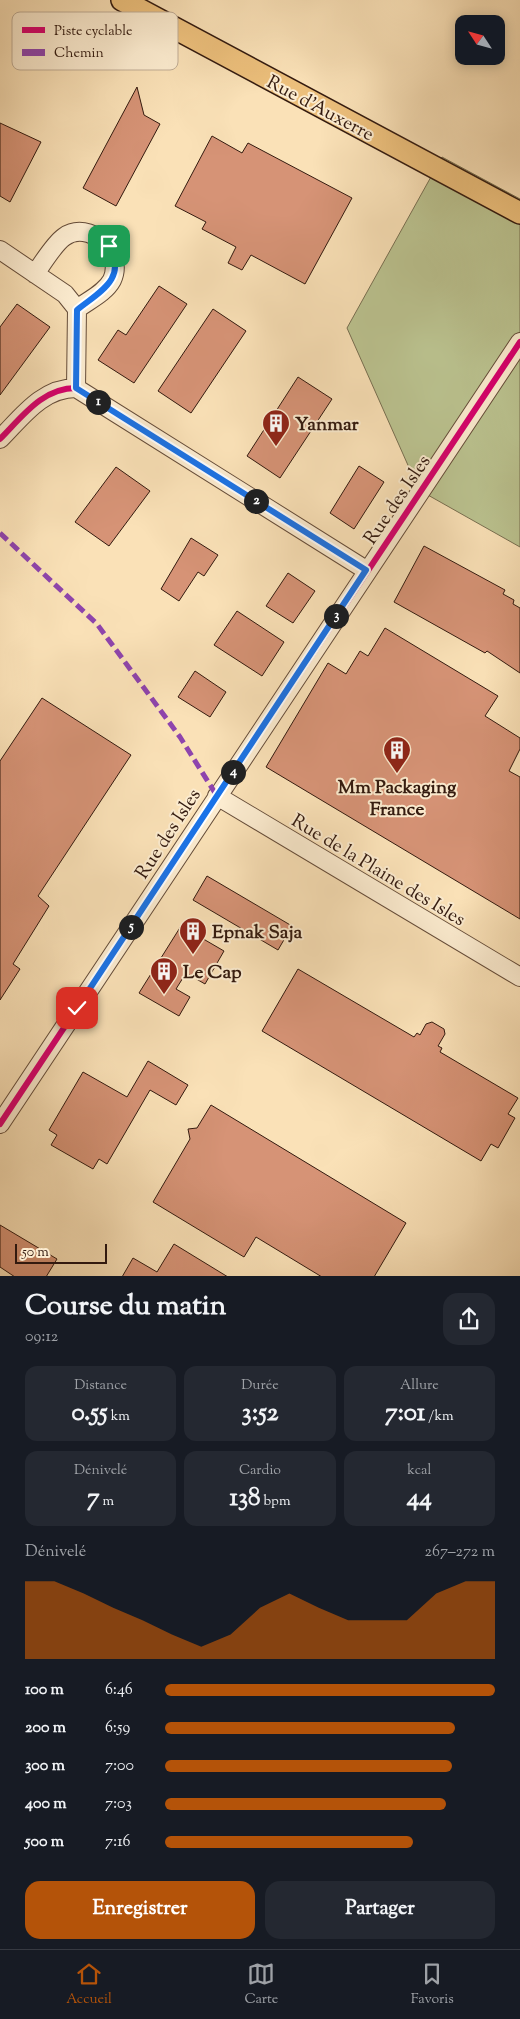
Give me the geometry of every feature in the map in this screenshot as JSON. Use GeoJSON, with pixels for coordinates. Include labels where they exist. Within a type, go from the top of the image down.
{"type":"FeatureCollection","features":[{"type":"Feature","properties":{"kind":"main road","name":"Rue d'Auxerre"},"geometry":{"type":"LineString","coordinates":[[122,0],[144,12]]}},
{"type":"Feature","properties":{"kind":"main road","name":"Rue d'Auxerre"},"geometry":{"type":"LineString","coordinates":[[178,30],[520,214]]}},
{"type":"Feature","properties":{"kind":"street"},"geometry":{"type":"LineString","coordinates":[[40,267],[64,237],[79,233],[92,234],[104,241],[114,259],[112,279],[106,289],[82,306],[70,388]]}},
{"type":"Feature","properties":{"kind":"street"},"geometry":{"type":"LineString","coordinates":[[0,250],[40,267],[65,294],[82,306]]}},
{"type":"Feature","properties":{"kind":"street","name":"Rue des Isles"},"geometry":{"type":"LineString","coordinates":[[0,1124],[366,570],[520,342]]}},
{"type":"Feature","properties":{"kind":"street"},"geometry":{"type":"LineString","coordinates":[[0,439],[44,396],[70,388],[366,570]]}},
{"type":"Feature","properties":{"kind":"street","name":"Rue de la Plaine des Isles"},"geometry":{"type":"LineString","coordinates":[[217,796],[520,977]]}},
{"type":"Feature","properties":{"kind":"green space"},"geometry":{"type":"Polygon","coordinates":[[[442,157],[520,199],[520,547],[419,490],[347,328],[442,157]]]}},
{"type":"Feature","properties":{"kind":"building"},"geometry":{"type":"Polygon","coordinates":[[[137,87],[144,115],[160,124],[116,206],[83,188],[137,87]]]}},
{"type":"Feature","properties":{"kind":"building"},"geometry":{"type":"Polygon","coordinates":[[[0,123],[41,142],[10,202],[0,196],[0,123]]]}},
{"type":"Feature","properties":{"kind":"building"},"geometry":{"type":"Polygon","coordinates":[[[212,136],[242,153],[248,143],[352,198],[305,284],[251,255],[242,270],[228,263],[236,247],[202,229],[206,222],[175,206],[212,136]]]}},
{"type":"Feature","properties":{"kind":"building"},"geometry":{"type":"Polygon","coordinates":[[[159,286],[187,304],[134,383],[98,360],[118,330],[126,335],[159,286]]]}},
{"type":"Feature","properties":{"kind":"building"},"geometry":{"type":"Polygon","coordinates":[[[17,304],[50,327],[0,395],[0,327],[17,304]]]}},
{"type":"Feature","properties":{"kind":"building"},"geometry":{"type":"Polygon","coordinates":[[[213,309],[246,331],[191,413],[158,391],[213,309]]]}},
{"type":"Feature","properties":{"kind":"building"},"geometry":{"type":"Polygon","coordinates":[[[298,377],[332,399],[280,478],[247,456],[298,377]]]}},
{"type":"Feature","properties":{"kind":"building"},"geometry":{"type":"Polygon","coordinates":[[[359,466],[384,482],[354,529],[330,513],[359,466]]]}},
{"type":"Feature","properties":{"kind":"building"},"geometry":{"type":"Polygon","coordinates":[[[116,467],[150,491],[109,546],[75,522],[116,467]]]}},
{"type":"Feature","properties":{"kind":"building"},"geometry":{"type":"Polygon","coordinates":[[[191,538],[218,555],[204,576],[198,572],[179,601],[161,589],[191,538]]]}},
{"type":"Feature","properties":{"kind":"building"},"geometry":{"type":"Polygon","coordinates":[[[424,546],[505,590],[503,594],[514,600],[513,604],[520,608],[520,673],[487,651],[485,653],[394,602],[424,546]]]}},
{"type":"Feature","properties":{"kind":"building"},"geometry":{"type":"Polygon","coordinates":[[[288,573],[315,591],[293,623],[266,606],[288,573]]]}},
{"type":"Feature","properties":{"kind":"building"},"geometry":{"type":"Polygon","coordinates":[[[237,611],[284,642],[262,676],[214,645],[237,611]]]}},
{"type":"Feature","properties":{"kind":"building","name":"Mm Packaging France"},"geometry":{"type":"Polygon","coordinates":[[[385,628],[498,696],[485,716],[520,738],[520,749],[509,771],[520,777],[520,919],[266,767],[328,663],[346,674],[360,651],[368,656],[385,628]]]}},
{"type":"Feature","properties":{"kind":"building"},"geometry":{"type":"Polygon","coordinates":[[[195,671],[226,692],[210,717],[178,697],[195,671]]]}},
{"type":"Feature","properties":{"kind":"building"},"geometry":{"type":"Polygon","coordinates":[[[42,698],[131,755],[38,896],[49,906],[13,964],[20,969],[0,1000],[0,761],[42,698]]]}},
{"type":"Feature","properties":{"kind":"building"},"geometry":{"type":"Polygon","coordinates":[[[207,876],[292,926],[278,950],[193,900],[207,876]]]}},
{"type":"Feature","properties":{"kind":"building"},"geometry":{"type":"Polygon","coordinates":[[[181,926],[224,951],[205,984],[186,973],[176,989],[190,997],[179,1016],[139,993],[181,926]]]}},
{"type":"Feature","properties":{"kind":"building"},"geometry":{"type":"Polygon","coordinates":[[[298,969],[414,1037],[417,1033],[420,1035],[426,1024],[432,1022],[444,1029],[445,1034],[438,1046],[442,1048],[440,1052],[518,1098],[508,1114],[515,1118],[498,1148],[491,1144],[481,1161],[262,1031],[298,969]]]}},
{"type":"Feature","properties":{"kind":"building"},"geometry":{"type":"Polygon","coordinates":[[[148,1061],[188,1085],[176,1105],[150,1090],[107,1164],[99,1159],[93,1169],[51,1145],[57,1135],[49,1130],[83,1072],[127,1097],[148,1061]]]}},
{"type":"Feature","properties":{"kind":"building"},"geometry":{"type":"Polygon","coordinates":[[[211,1105],[406,1223],[375,1276],[320,1276],[256,1237],[244,1257],[153,1202],[190,1139],[188,1129],[197,1128],[211,1105]]]}},
{"type":"Feature","properties":{"kind":"building"},"geometry":{"type":"Polygon","coordinates":[[[0,1225],[57,1259],[47,1276],[14,1276],[0,1267],[0,1225]]]}},
{"type":"Feature","properties":{"kind":"building"},"geometry":{"type":"Polygon","coordinates":[[[174,1244],[226,1276],[123,1276],[133,1258],[157,1272],[174,1244]]]}},
{"type":"Feature","properties":{"kind":"marked path"},"geometry":{"type":"LineString","coordinates":[[0,533],[97,624],[180,737],[217,796]]}},
{"type":"Feature","properties":{"kind":"cycle path"},"geometry":{"type":"LineString","coordinates":[[0,1124],[520,342]]}},
{"type":"Feature","properties":{"kind":"cycle path"},"geometry":{"type":"LineString","coordinates":[[0,439],[25,413],[43,398],[64,389],[76,388],[366,570]]}},
{"type":"Feature","properties":{"kind":"place","name":"Yanmar"},"geometry":{"type":"Point","coordinates":[276,447]}},
{"type":"Feature","properties":{"kind":"place","name":"Mm Packaging France"},"geometry":{"type":"Point","coordinates":[397,774]}},
{"type":"Feature","properties":{"kind":"place","name":"Epnak Saja"},"geometry":{"type":"Point","coordinates":[193,955]}},
{"type":"Feature","properties":{"kind":"place","name":"Le Cap"},"geometry":{"type":"Point","coordinates":[164,995]}},
{"type":"Feature","properties":{"kind":"route"},"geometry":{"type":"LineString","coordinates":[[77,1008],[366,570],[76,388],[77,310],[106,289],[112,279],[114,259],[109,246]]}}]}
